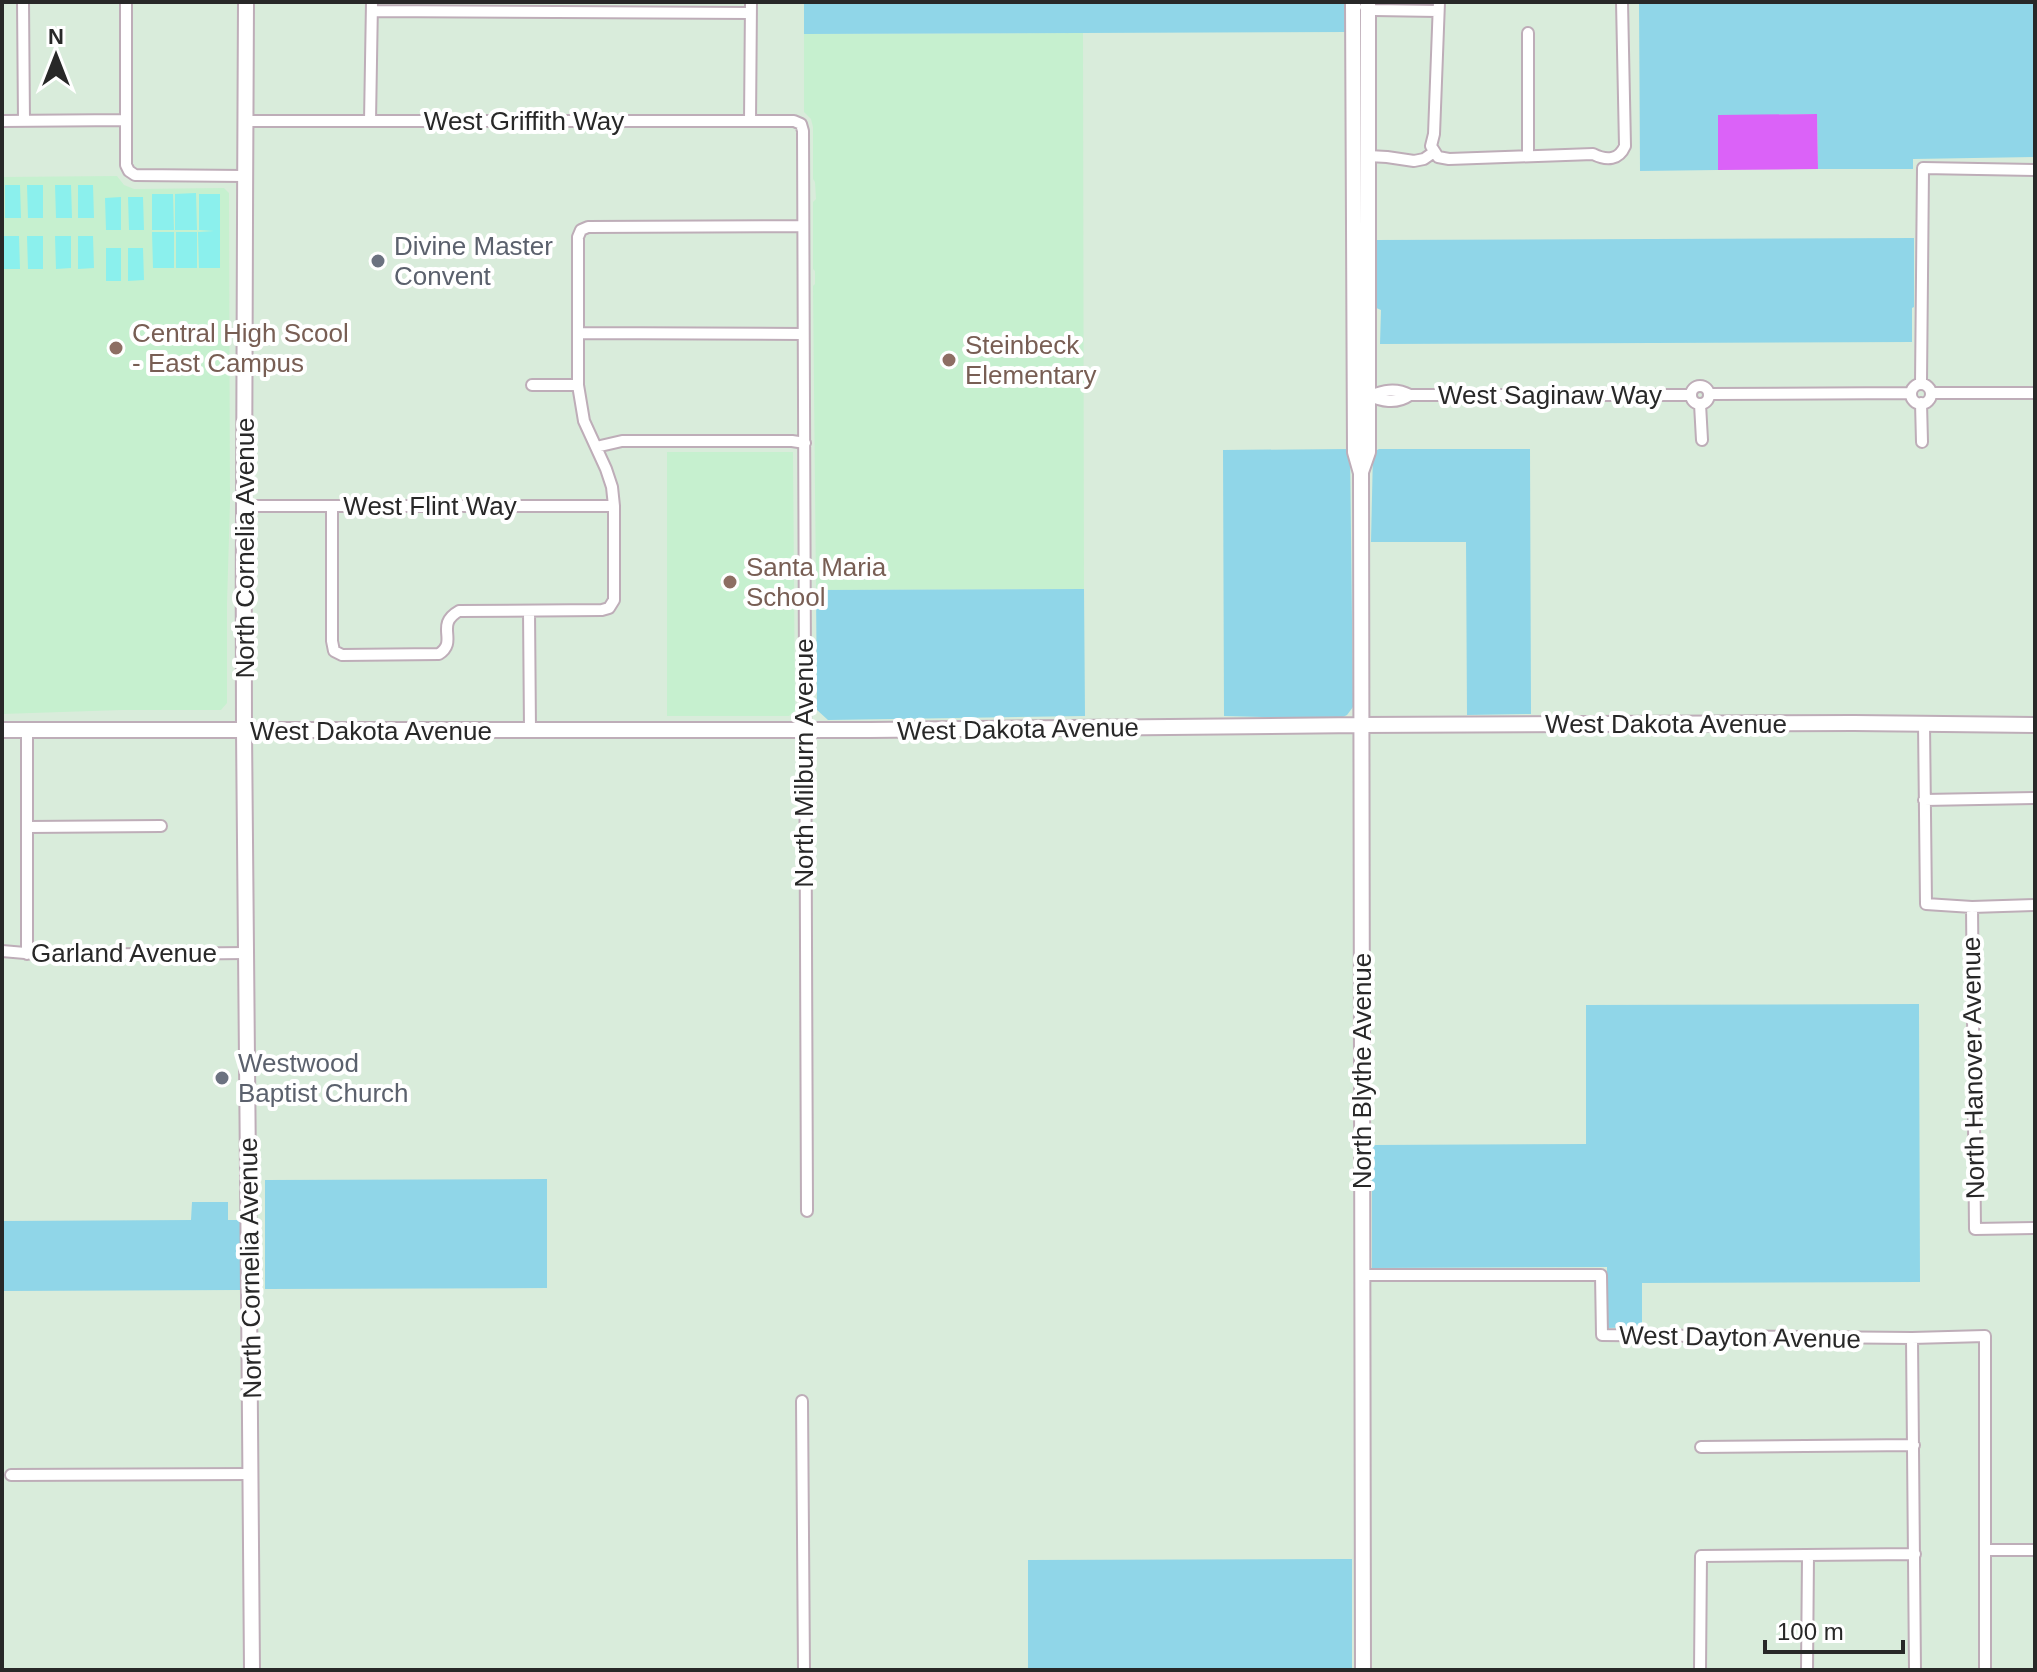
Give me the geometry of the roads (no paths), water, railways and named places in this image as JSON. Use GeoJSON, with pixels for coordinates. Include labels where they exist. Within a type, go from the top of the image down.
{"type":"FeatureCollection","features":[{"type":"Feature","properties":{"kind":"street"},"geometry":{"type":"LineString","coordinates":[[23,2],[24,121]]}},
{"type":"Feature","properties":{"kind":"street"},"geometry":{"type":"LineString","coordinates":[[126,2],[126,165],[129,171],[135,175],[244,176]]}},
{"type":"Feature","properties":{"kind":"street","name":"North Cornelia Avenue"},"geometry":{"type":"LineString","coordinates":[[246,2],[244,732],[252,1670]]}},
{"type":"Feature","properties":{"kind":"street","name":"North Blythe Avenue"},"geometry":{"type":"LineString","coordinates":[[1353,2],[1368,396],[1368,452],[1361,473]]}},
{"type":"Feature","properties":{"kind":"street"},"geometry":{"type":"LineString","coordinates":[[1365,4],[1438,6],[1431,146],[1441,159],[1593,154],[1609,159],[1618,157],[1625,146],[1622,2]]}},
{"type":"Feature","properties":{"kind":"street","name":"North Blythe Avenue"},"geometry":{"type":"LineString","coordinates":[[1363,1670],[1361,473],[1355,452],[1354,310],[1361,189],[1368,156],[1365,4]]}},
{"type":"Feature","properties":{"kind":"street"},"geometry":{"type":"LineString","coordinates":[[370,121],[372,7],[751,7],[750,121]]}},
{"type":"Feature","properties":{"kind":"street"},"geometry":{"type":"LineString","coordinates":[[1528,33],[1528,156]]}},
{"type":"Feature","properties":{"kind":"street"},"geometry":{"type":"LineString","coordinates":[[2,121],[126,120]]}},
{"type":"Feature","properties":{"kind":"street","name":"West Griffith Way"},"geometry":{"type":"LineString","coordinates":[[246,121],[794,121],[801,124]]}},
{"type":"Feature","properties":{"kind":"street","name":"North Milburn Avenue"},"geometry":{"type":"LineString","coordinates":[[801,124],[807,1211]]}},
{"type":"Feature","properties":{"kind":"street"},"geometry":{"type":"LineString","coordinates":[[1368,156],[1414,161],[1434,152]]}},
{"type":"Feature","properties":{"kind":"street"},"geometry":{"type":"LineString","coordinates":[[1921,384],[1923,168],[2035,170]]}},
{"type":"Feature","properties":{"kind":"street"},"geometry":{"type":"LineString","coordinates":[[332,506],[332,641],[334,651],[342,655],[439,654],[447,645],[446,623],[450,616],[459,611],[609,608],[614,600],[614,506],[609,478],[584,421],[578,385],[578,237],[581,230],[588,227],[803,226]]}},
{"type":"Feature","properties":{"kind":"street","name":"North Blythe Avenue"},"geometry":{"type":"LineString","coordinates":[[1354,310],[1359,318],[1359,386],[1368,396]]}},
{"type":"Feature","properties":{"kind":"street"},"geometry":{"type":"LineString","coordinates":[[578,333],[803,334]]}},
{"type":"Feature","properties":{"kind":"street"},"geometry":{"type":"LineString","coordinates":[[1921,384],[1912,388],[1912,398],[1926,402],[1931,393]]}},
{"type":"Feature","properties":{"kind":"street"},"geometry":{"type":"LineString","coordinates":[[1921,384],[1931,393]]}},
{"type":"Feature","properties":{"kind":"street"},"geometry":{"type":"LineString","coordinates":[[532,385],[578,385]]}},
{"type":"Feature","properties":{"kind":"street"},"geometry":{"type":"LineString","coordinates":[[1700,385],[1707,388],[1710,394],[1707,401],[1700,404],[1693,402],[1690,395],[1693,388],[1700,385]]}},
{"type":"Feature","properties":{"kind":"street","name":"West Saginaw Way"},"geometry":{"type":"LineString","coordinates":[[1368,396],[1383,390],[1410,395],[1690,395]]}},
{"type":"Feature","properties":{"kind":"street"},"geometry":{"type":"LineString","coordinates":[[1710,394],[1911,393]]}},
{"type":"Feature","properties":{"kind":"street"},"geometry":{"type":"LineString","coordinates":[[1931,393],[2035,393]]}},
{"type":"Feature","properties":{"kind":"street"},"geometry":{"type":"LineString","coordinates":[[1921,403],[1922,442]]}},
{"type":"Feature","properties":{"kind":"street"},"geometry":{"type":"LineString","coordinates":[[1700,404],[1702,440]]}},
{"type":"Feature","properties":{"kind":"street"},"geometry":{"type":"LineString","coordinates":[[596,447],[622,441],[805,443]]}},
{"type":"Feature","properties":{"kind":"street","name":"West Flint Way"},"geometry":{"type":"LineString","coordinates":[[245,506],[614,506]]}},
{"type":"Feature","properties":{"kind":"street"},"geometry":{"type":"LineString","coordinates":[[529,611],[530,730]]}},
{"type":"Feature","properties":{"kind":"street"},"geometry":{"type":"LineString","coordinates":[[1924,724],[1926,904],[1972,907],[2035,905]]}},
{"type":"Feature","properties":{"kind":"street","name":"West Dakota Avenue"},"geometry":{"type":"LineString","coordinates":[[2,730],[244,732],[1361,725],[2035,725]]}},
{"type":"Feature","properties":{"kind":"street"},"geometry":{"type":"LineString","coordinates":[[27,730],[27,954]]}},
{"type":"Feature","properties":{"kind":"street"},"geometry":{"type":"LineString","coordinates":[[1924,800],[2035,798]]}},
{"type":"Feature","properties":{"kind":"street"},"geometry":{"type":"LineString","coordinates":[[28,827],[161,826]]}},
{"type":"Feature","properties":{"kind":"street","name":"North Hanover Avenue"},"geometry":{"type":"LineString","coordinates":[[1972,907],[1975,1229],[2035,1228]]}},
{"type":"Feature","properties":{"kind":"street","name":"Garland Avenue"},"geometry":{"type":"LineString","coordinates":[[2,951],[27,954],[246,953]]}},
{"type":"Feature","properties":{"kind":"street","name":"West Dayton Avenue"},"geometry":{"type":"LineString","coordinates":[[1361,1275],[1601,1275],[1602,1335],[1985,1336],[1985,1550]]}},
{"type":"Feature","properties":{"kind":"street"},"geometry":{"type":"LineString","coordinates":[[1912,1338],[1915,1670]]}},
{"type":"Feature","properties":{"kind":"street"},"geometry":{"type":"LineString","coordinates":[[802,1401],[804,1670]]}},
{"type":"Feature","properties":{"kind":"street"},"geometry":{"type":"LineString","coordinates":[[1701,1447],[1914,1445]]}},
{"type":"Feature","properties":{"kind":"street"},"geometry":{"type":"LineString","coordinates":[[11,1475],[252,1474]]}},
{"type":"Feature","properties":{"kind":"street"},"geometry":{"type":"LineString","coordinates":[[1985,1670],[1985,1550],[2035,1550]]}},
{"type":"Feature","properties":{"kind":"street"},"geometry":{"type":"LineString","coordinates":[[1700,1670],[1701,1556],[1915,1554]]}},
{"type":"Feature","properties":{"kind":"street"},"geometry":{"type":"LineString","coordinates":[[1807,1670],[1808,1555]]}},
{"type":"Feature","properties":{"kind":"place","name":"Divine Master Convent"},"geometry":{"type":"Point","coordinates":[378,261]}},
{"type":"Feature","properties":{"kind":"place","name":"Central High Scool - East Campus"},"geometry":{"type":"Point","coordinates":[116,348]}},
{"type":"Feature","properties":{"kind":"place","name":"Steinbeck Elementary"},"geometry":{"type":"Point","coordinates":[949,360]}},
{"type":"Feature","properties":{"kind":"place","name":"Santa Maria School"},"geometry":{"type":"Point","coordinates":[730,582]}},
{"type":"Feature","properties":{"kind":"place","name":"Westwood Baptist Church"},"geometry":{"type":"Point","coordinates":[222,1078]}}]}
